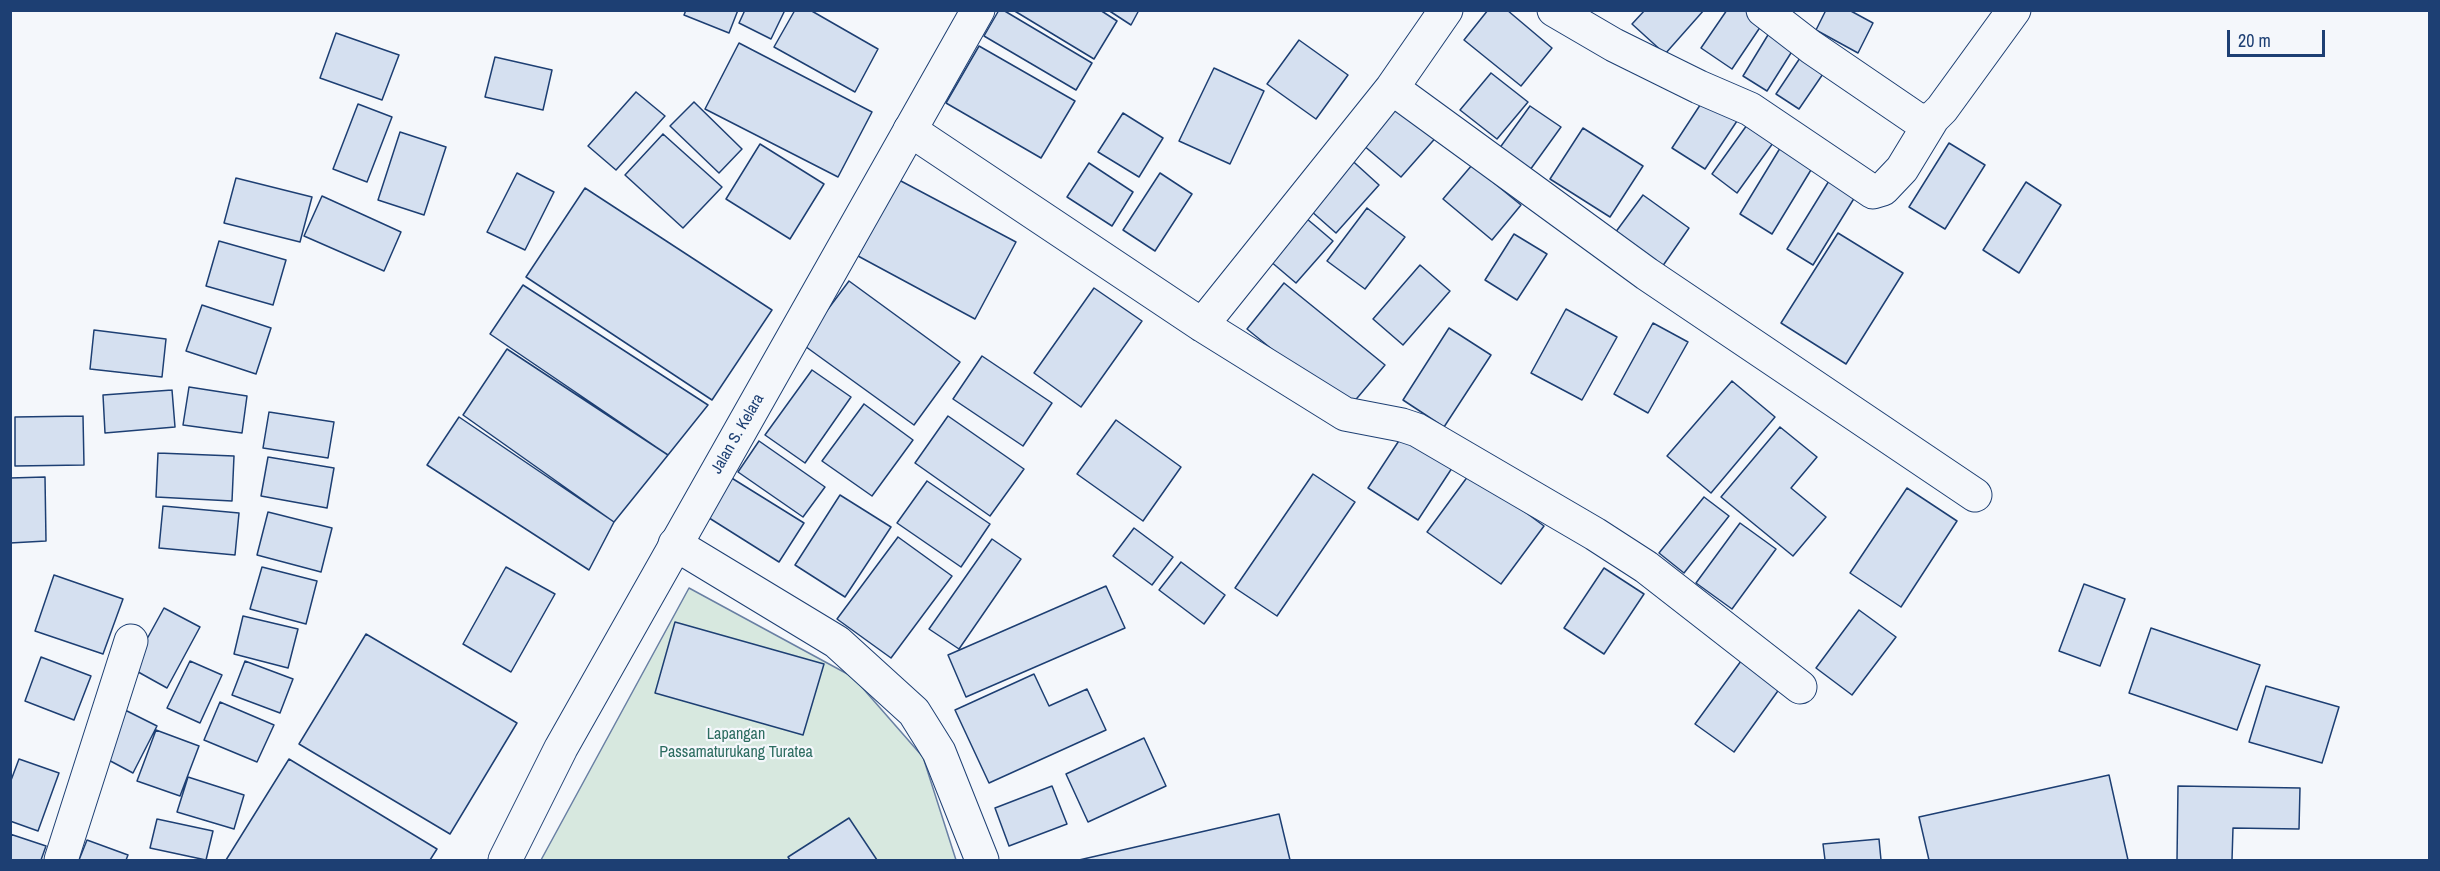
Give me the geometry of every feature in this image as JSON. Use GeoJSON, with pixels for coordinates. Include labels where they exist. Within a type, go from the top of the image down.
{"type":"FeatureCollection","features":[{"type":"Feature","properties":{"kind":"street","name":"Jalan S. Kelara"},"geometry":{"type":"LineString","coordinates":[[504,861],[561,748],[978,10]]}},
{"type":"Feature","properties":{"kind":"street"},"geometry":{"type":"LineString","coordinates":[[1202,324],[1392,88],[1446,10]]}},
{"type":"Feature","properties":{"kind":"street"},"geometry":{"type":"LineString","coordinates":[[1554,10],[1625,50],[1699,87],[1750,109],[1873,192],[1883,189],[1902,169],[1933,118],[1942,109],[2014,10]]}},
{"type":"Feature","properties":{"kind":"street"},"geometry":{"type":"LineString","coordinates":[[1763,10],[1811,47],[1918,120],[1933,118]]}},
{"type":"Feature","properties":{"kind":"street"},"geometry":{"type":"LineString","coordinates":[[1392,88],[1647,274],[1975,495]]}},
{"type":"Feature","properties":{"kind":"street"},"geometry":{"type":"LineString","coordinates":[[910,130],[1202,324],[1345,414],[1402,424],[1424,433],[1595,534],[1646,567],[1800,687]]}},
{"type":"Feature","properties":{"kind":"street"},"geometry":{"type":"LineString","coordinates":[[675,544],[837,642],[914,711],[939,752],[982,861]]}},
{"type":"Feature","properties":{"kind":"street"},"geometry":{"type":"LineString","coordinates":[[62,861],[131,641]]}},
{"type":"Feature","properties":{"kind":"green space","name":"Lapangan Passamaturukang Turatea"},"geometry":{"type":"Polygon","coordinates":[[[689,588],[853,677],[923,757],[956,860],[541,860],[689,588]]]}},
{"type":"Feature","properties":{"kind":"building"},"geometry":{"type":"Polygon","coordinates":[[[686,10],[738,10],[729,33],[684,15],[686,10]]]}},
{"type":"Feature","properties":{"kind":"building"},"geometry":{"type":"Polygon","coordinates":[[[745,10],[785,10],[771,39],[739,23],[745,10]]]}},
{"type":"Feature","properties":{"kind":"building"},"geometry":{"type":"Polygon","coordinates":[[[795,10],[810,10],[878,49],[855,92],[774,47],[795,10]]]}},
{"type":"Feature","properties":{"kind":"building"},"geometry":{"type":"Polygon","coordinates":[[[999,10],[1003,10],[1092,63],[1076,90],[984,36],[999,10]]]}},
{"type":"Feature","properties":{"kind":"building"},"geometry":{"type":"Polygon","coordinates":[[[1013,10],[1100,10],[1117,21],[1094,59],[1013,10]]]}},
{"type":"Feature","properties":{"kind":"building"},"geometry":{"type":"Polygon","coordinates":[[[1108,10],[1139,10],[1131,25],[1108,10]]]}},
{"type":"Feature","properties":{"kind":"building"},"geometry":{"type":"Polygon","coordinates":[[[1488,10],[1507,10],[1552,48],[1521,86],[1464,40],[1488,10]]]}},
{"type":"Feature","properties":{"kind":"building"},"geometry":{"type":"Polygon","coordinates":[[[1645,10],[1704,10],[1665,54],[1632,24],[1645,10]]]}},
{"type":"Feature","properties":{"kind":"building"},"geometry":{"type":"Polygon","coordinates":[[[1727,10],[1758,10],[1767,17],[1732,69],[1701,48],[1727,10]]]}},
{"type":"Feature","properties":{"kind":"building"},"geometry":{"type":"Polygon","coordinates":[[[1826,10],[1849,10],[1873,23],[1858,53],[1816,30],[1826,10]]]}},
{"type":"Feature","properties":{"kind":"building"},"geometry":{"type":"Polygon","coordinates":[[[1771,30],[1796,45],[1767,91],[1743,76],[1771,30]]]}},
{"type":"Feature","properties":{"kind":"building"},"geometry":{"type":"Polygon","coordinates":[[[336,33],[399,55],[382,100],[320,78],[336,33]]]}},
{"type":"Feature","properties":{"kind":"building"},"geometry":{"type":"Polygon","coordinates":[[[1299,40],[1348,75],[1316,119],[1267,84],[1299,40]]]}},
{"type":"Feature","properties":{"kind":"building"},"geometry":{"type":"Polygon","coordinates":[[[739,43],[872,112],[838,177],[705,109],[739,43]]]}},
{"type":"Feature","properties":{"kind":"building"},"geometry":{"type":"Polygon","coordinates":[[[979,46],[1075,101],[1041,158],[946,103],[979,46]]]}},
{"type":"Feature","properties":{"kind":"building"},"geometry":{"type":"Polygon","coordinates":[[[1804,52],[1827,68],[1799,109],[1776,94],[1804,52]]]}},
{"type":"Feature","properties":{"kind":"building"},"geometry":{"type":"Polygon","coordinates":[[[495,57],[552,70],[543,110],[485,97],[495,57]]]}},
{"type":"Feature","properties":{"kind":"building"},"geometry":{"type":"Polygon","coordinates":[[[1214,68],[1264,91],[1230,164],[1179,141],[1214,68]]]}},
{"type":"Feature","properties":{"kind":"building"},"geometry":{"type":"Polygon","coordinates":[[[1491,73],[1528,102],[1497,139],[1460,110],[1491,73]]]}},
{"type":"Feature","properties":{"kind":"building"},"geometry":{"type":"Polygon","coordinates":[[[636,92],[665,116],[616,170],[588,146],[636,92]]]}},
{"type":"Feature","properties":{"kind":"building"},"geometry":{"type":"Polygon","coordinates":[[[1706,96],[1739,118],[1705,169],[1672,148],[1706,96]]]}},
{"type":"Feature","properties":{"kind":"building"},"geometry":{"type":"Polygon","coordinates":[[[1400,101],[1439,134],[1401,177],[1363,145],[1400,101]]]}},
{"type":"Feature","properties":{"kind":"building"},"geometry":{"type":"Polygon","coordinates":[[[694,102],[742,149],[719,173],[670,126],[694,102]]]}},
{"type":"Feature","properties":{"kind":"building"},"geometry":{"type":"Polygon","coordinates":[[[358,104],[392,117],[367,182],[333,169],[358,104]]]}},
{"type":"Feature","properties":{"kind":"building"},"geometry":{"type":"Polygon","coordinates":[[[1530,106],[1561,127],[1530,170],[1499,149],[1530,106]]]}},
{"type":"Feature","properties":{"kind":"building"},"geometry":{"type":"Polygon","coordinates":[[[1123,113],[1163,138],[1139,177],[1098,152],[1123,113]]]}},
{"type":"Feature","properties":{"kind":"building"},"geometry":{"type":"Polygon","coordinates":[[[1747,125],[1773,143],[1737,193],[1712,174],[1747,125]]]}},
{"type":"Feature","properties":{"kind":"building"},"geometry":{"type":"Polygon","coordinates":[[[1583,128],[1643,166],[1610,217],[1550,179],[1583,128]]]}},
{"type":"Feature","properties":{"kind":"building"},"geometry":{"type":"Polygon","coordinates":[[[400,132],[446,147],[424,215],[378,200],[400,132]]]}},
{"type":"Feature","properties":{"kind":"building"},"geometry":{"type":"Polygon","coordinates":[[[663,134],[722,187],[683,228],[625,175],[663,134]]]}},
{"type":"Feature","properties":{"kind":"building"},"geometry":{"type":"Polygon","coordinates":[[[1785,140],[1817,160],[1772,234],[1740,214],[1785,140]]]}},
{"type":"Feature","properties":{"kind":"building"},"geometry":{"type":"Polygon","coordinates":[[[1949,143],[1985,165],[1945,229],[1909,207],[1949,143]]]}},
{"type":"Feature","properties":{"kind":"building"},"geometry":{"type":"Polygon","coordinates":[[[760,144],[824,184],[790,239],[726,199],[760,144]]]}},
{"type":"Feature","properties":{"kind":"building"},"geometry":{"type":"Polygon","coordinates":[[[1346,155],[1379,185],[1336,233],[1302,203],[1346,155]]]}},
{"type":"Feature","properties":{"kind":"building"},"geometry":{"type":"Polygon","coordinates":[[[1089,163],[1133,192],[1112,226],[1067,197],[1089,163]]]}},
{"type":"Feature","properties":{"kind":"building"},"geometry":{"type":"Polygon","coordinates":[[[1472,165],[1521,205],[1492,240],[1443,199],[1472,165]]]}},
{"type":"Feature","properties":{"kind":"building"},"geometry":{"type":"Polygon","coordinates":[[[517,173],[554,192],[525,250],[487,232],[517,173]]]}},
{"type":"Feature","properties":{"kind":"building"},"geometry":{"type":"Polygon","coordinates":[[[1160,173],[1192,194],[1155,251],[1123,230],[1160,173]]]}},
{"type":"Feature","properties":{"kind":"building"},"geometry":{"type":"Polygon","coordinates":[[[1832,176],[1858,192],[1813,265],[1787,249],[1832,176]]]}},
{"type":"Feature","properties":{"kind":"building"},"geometry":{"type":"Polygon","coordinates":[[[236,178],[312,197],[300,242],[224,223],[236,178]]]}},
{"type":"Feature","properties":{"kind":"building"},"geometry":{"type":"Polygon","coordinates":[[[899,180],[1016,242],[975,319],[858,256],[899,180]]]}},
{"type":"Feature","properties":{"kind":"building"},"geometry":{"type":"Polygon","coordinates":[[[2026,182],[2061,205],[2019,273],[1983,250],[2026,182]]]}},
{"type":"Feature","properties":{"kind":"building"},"geometry":{"type":"Polygon","coordinates":[[[585,188],[772,310],[712,400],[526,277],[585,188]]]}},
{"type":"Feature","properties":{"kind":"building"},"geometry":{"type":"Polygon","coordinates":[[[1643,195],[1689,228],[1662,267],[1615,233],[1643,195]]]}},
{"type":"Feature","properties":{"kind":"building"},"geometry":{"type":"Polygon","coordinates":[[[322,196],[401,232],[384,271],[304,236],[322,196]]]}},
{"type":"Feature","properties":{"kind":"building"},"geometry":{"type":"Polygon","coordinates":[[[1367,208],[1405,237],[1365,289],[1327,261],[1367,208]]]}},
{"type":"Feature","properties":{"kind":"building"},"geometry":{"type":"Polygon","coordinates":[[[1300,213],[1333,241],[1296,283],[1263,255],[1300,213]]]}},
{"type":"Feature","properties":{"kind":"building"},"geometry":{"type":"Polygon","coordinates":[[[1838,233],[1903,273],[1846,364],[1781,323],[1838,233]]]}},
{"type":"Feature","properties":{"kind":"building"},"geometry":{"type":"Polygon","coordinates":[[[1514,234],[1547,254],[1517,300],[1485,280],[1514,234]]]}},
{"type":"Feature","properties":{"kind":"building"},"geometry":{"type":"Polygon","coordinates":[[[219,241],[286,260],[273,305],[206,286],[219,241]]]}},
{"type":"Feature","properties":{"kind":"building"},"geometry":{"type":"Polygon","coordinates":[[[1420,265],[1450,291],[1403,345],[1373,319],[1420,265]]]}},
{"type":"Feature","properties":{"kind":"building"},"geometry":{"type":"Polygon","coordinates":[[[849,281],[960,362],[914,425],[802,344],[849,281]]]}},
{"type":"Feature","properties":{"kind":"building"},"geometry":{"type":"Polygon","coordinates":[[[1284,283],[1385,365],[1347,410],[1247,329],[1284,283]]]}},
{"type":"Feature","properties":{"kind":"building"},"geometry":{"type":"Polygon","coordinates":[[[523,285],[708,405],[668,455],[490,334],[523,285]]]}},
{"type":"Feature","properties":{"kind":"building"},"geometry":{"type":"Polygon","coordinates":[[[1094,288],[1142,321],[1081,407],[1034,373],[1094,288]]]}},
{"type":"Feature","properties":{"kind":"building"},"geometry":{"type":"Polygon","coordinates":[[[202,305],[271,328],[256,374],[186,351],[202,305]]]}},
{"type":"Feature","properties":{"kind":"building"},"geometry":{"type":"Polygon","coordinates":[[[1566,309],[1617,337],[1582,400],[1531,373],[1566,309]]]}},
{"type":"Feature","properties":{"kind":"building"},"geometry":{"type":"Polygon","coordinates":[[[1653,323],[1688,342],[1648,413],[1614,394],[1653,323]]]}},
{"type":"Feature","properties":{"kind":"building"},"geometry":{"type":"Polygon","coordinates":[[[1449,328],[1491,355],[1444,427],[1403,400],[1449,328]]]}},
{"type":"Feature","properties":{"kind":"building"},"geometry":{"type":"Polygon","coordinates":[[[94,330],[166,339],[162,377],[90,369],[94,330]]]}},
{"type":"Feature","properties":{"kind":"building"},"geometry":{"type":"Polygon","coordinates":[[[507,349],[668,455],[614,522],[463,415],[507,349]]]}},
{"type":"Feature","properties":{"kind":"building"},"geometry":{"type":"Polygon","coordinates":[[[982,356],[1052,403],[1023,446],[953,399],[982,356]]]}},
{"type":"Feature","properties":{"kind":"building"},"geometry":{"type":"Polygon","coordinates":[[[812,370],[851,397],[805,463],[765,435],[812,370]]]}},
{"type":"Feature","properties":{"kind":"building"},"geometry":{"type":"Polygon","coordinates":[[[1732,381],[1775,417],[1711,493],[1667,456],[1732,381]]]}},
{"type":"Feature","properties":{"kind":"building"},"geometry":{"type":"Polygon","coordinates":[[[189,387],[247,396],[242,433],[183,425],[189,387]]]}},
{"type":"Feature","properties":{"kind":"building"},"geometry":{"type":"Polygon","coordinates":[[[172,390],[175,427],[105,433],[103,395],[172,390]]]}},
{"type":"Feature","properties":{"kind":"building"},"geometry":{"type":"Polygon","coordinates":[[[864,404],[913,440],[872,496],[822,461],[864,404]]]}},
{"type":"Feature","properties":{"kind":"building"},"geometry":{"type":"Polygon","coordinates":[[[269,412],[334,422],[328,458],[263,448],[269,412]]]}},
{"type":"Feature","properties":{"kind":"building"},"geometry":{"type":"Polygon","coordinates":[[[83,416],[84,465],[15,466],[15,417],[83,416]]]}},
{"type":"Feature","properties":{"kind":"building"},"geometry":{"type":"Polygon","coordinates":[[[948,416],[1024,469],[990,516],[915,463],[948,416]]]}},
{"type":"Feature","properties":{"kind":"building"},"geometry":{"type":"Polygon","coordinates":[[[459,417],[614,522],[589,570],[427,465],[459,417]]]}},
{"type":"Feature","properties":{"kind":"building"},"geometry":{"type":"Polygon","coordinates":[[[1116,420],[1181,467],[1143,521],[1077,474],[1116,420]]]}},
{"type":"Feature","properties":{"kind":"building"},"geometry":{"type":"Polygon","coordinates":[[[1780,427],[1817,457],[1791,488],[1826,517],[1793,556],[1721,497],[1780,427]]]}},
{"type":"Feature","properties":{"kind":"building"},"geometry":{"type":"Polygon","coordinates":[[[1404,433],[1454,465],[1418,520],[1368,488],[1404,433]]]}},
{"type":"Feature","properties":{"kind":"building"},"geometry":{"type":"Polygon","coordinates":[[[759,441],[825,487],[803,517],[738,472],[759,441]]]}},
{"type":"Feature","properties":{"kind":"building"},"geometry":{"type":"Polygon","coordinates":[[[158,453],[234,456],[232,501],[156,497],[158,453]]]}},
{"type":"Feature","properties":{"kind":"building"},"geometry":{"type":"Polygon","coordinates":[[[268,457],[334,468],[327,508],[261,496],[268,457]]]}},
{"type":"Feature","properties":{"kind":"building"},"geometry":{"type":"Polygon","coordinates":[[[1471,472],[1544,526],[1501,584],[1427,532],[1471,472]]]}},
{"type":"Feature","properties":{"kind":"building"},"geometry":{"type":"Polygon","coordinates":[[[1313,474],[1355,502],[1277,616],[1235,588],[1313,474]]]}},
{"type":"Feature","properties":{"kind":"building"},"geometry":{"type":"Polygon","coordinates":[[[45,477],[46,541],[10,543],[10,478],[45,477]]]}},
{"type":"Feature","properties":{"kind":"building"},"geometry":{"type":"Polygon","coordinates":[[[730,477],[804,523],[779,562],[706,516],[730,477]]]}},
{"type":"Feature","properties":{"kind":"building"},"geometry":{"type":"Polygon","coordinates":[[[927,481],[990,524],[961,567],[897,523],[927,481]]]}},
{"type":"Feature","properties":{"kind":"building"},"geometry":{"type":"Polygon","coordinates":[[[1907,488],[1957,521],[1901,607],[1850,573],[1907,488]]]}},
{"type":"Feature","properties":{"kind":"building"},"geometry":{"type":"Polygon","coordinates":[[[840,495],[891,527],[845,597],[795,565],[840,495]]]}},
{"type":"Feature","properties":{"kind":"building"},"geometry":{"type":"Polygon","coordinates":[[[1704,497],[1729,516],[1684,573],[1659,553],[1704,497]]]}},
{"type":"Feature","properties":{"kind":"building"},"geometry":{"type":"Polygon","coordinates":[[[163,506],[239,513],[235,555],[159,548],[163,506]]]}},
{"type":"Feature","properties":{"kind":"building"},"geometry":{"type":"Polygon","coordinates":[[[268,512],[332,528],[321,572],[257,555],[268,512]]]}},
{"type":"Feature","properties":{"kind":"building"},"geometry":{"type":"Polygon","coordinates":[[[1740,523],[1776,549],[1732,609],[1696,583],[1740,523]]]}},
{"type":"Feature","properties":{"kind":"building"},"geometry":{"type":"Polygon","coordinates":[[[1134,528],[1173,557],[1152,585],[1113,556],[1134,528]]]}},
{"type":"Feature","properties":{"kind":"building"},"geometry":{"type":"Polygon","coordinates":[[[898,537],[952,576],[891,658],[837,619],[898,537]]]}},
{"type":"Feature","properties":{"kind":"building"},"geometry":{"type":"Polygon","coordinates":[[[992,539],[1021,559],[959,649],[929,629],[992,539]]]}},
{"type":"Feature","properties":{"kind":"building"},"geometry":{"type":"Polygon","coordinates":[[[1181,562],[1225,595],[1204,624],[1159,590],[1181,562]]]}},
{"type":"Feature","properties":{"kind":"building"},"geometry":{"type":"Polygon","coordinates":[[[262,567],[317,581],[306,624],[250,609],[262,567]]]}},
{"type":"Feature","properties":{"kind":"building"},"geometry":{"type":"Polygon","coordinates":[[[506,567],[555,594],[511,672],[463,644],[506,567]]]}},
{"type":"Feature","properties":{"kind":"building"},"geometry":{"type":"Polygon","coordinates":[[[1604,568],[1644,594],[1604,654],[1564,628],[1604,568]]]}},
{"type":"Feature","properties":{"kind":"building"},"geometry":{"type":"Polygon","coordinates":[[[54,575],[123,599],[103,654],[35,631],[54,575]]]}},
{"type":"Feature","properties":{"kind":"building"},"geometry":{"type":"Polygon","coordinates":[[[2084,584],[2125,599],[2100,666],[2059,651],[2084,584]]]}},
{"type":"Feature","properties":{"kind":"building"},"geometry":{"type":"Polygon","coordinates":[[[1106,586],[1125,628],[966,697],[948,655],[1106,586]]]}},
{"type":"Feature","properties":{"kind":"building"},"geometry":{"type":"Polygon","coordinates":[[[164,608],[200,627],[167,688],[131,668],[164,608]]]}},
{"type":"Feature","properties":{"kind":"building"},"geometry":{"type":"Polygon","coordinates":[[[1859,610],[1896,637],[1852,695],[1816,668],[1859,610]]]}},
{"type":"Feature","properties":{"kind":"building"},"geometry":{"type":"Polygon","coordinates":[[[243,616],[298,629],[288,668],[234,654],[243,616]]]}},
{"type":"Feature","properties":{"kind":"building"},"geometry":{"type":"Polygon","coordinates":[[[675,622],[824,664],[803,735],[655,693],[675,622]]]}},
{"type":"Feature","properties":{"kind":"building"},"geometry":{"type":"Polygon","coordinates":[[[2151,628],[2260,665],[2237,730],[2129,693],[2151,628]]]}},
{"type":"Feature","properties":{"kind":"building"},"geometry":{"type":"Polygon","coordinates":[[[366,634],[517,723],[450,834],[299,744],[366,634]]]}},
{"type":"Feature","properties":{"kind":"building"},"geometry":{"type":"Polygon","coordinates":[[[41,657],[91,676],[74,720],[25,701],[41,657]]]}},
{"type":"Feature","properties":{"kind":"building"},"geometry":{"type":"Polygon","coordinates":[[[190,661],[222,675],[200,723],[167,708],[190,661]]]}},
{"type":"Feature","properties":{"kind":"building"},"geometry":{"type":"Polygon","coordinates":[[[245,661],[293,679],[280,713],[232,695],[245,661]]]}},
{"type":"Feature","properties":{"kind":"building"},"geometry":{"type":"Polygon","coordinates":[[[1741,661],[1780,688],[1734,752],[1695,724],[1741,661]]]}},
{"type":"Feature","properties":{"kind":"building"},"geometry":{"type":"Polygon","coordinates":[[[1034,674],[1049,706],[1087,689],[1106,730],[989,783],[955,710],[1034,674]]]}},
{"type":"Feature","properties":{"kind":"building"},"geometry":{"type":"Polygon","coordinates":[[[2266,686],[2339,707],[2322,763],[2249,742],[2266,686]]]}},
{"type":"Feature","properties":{"kind":"building"},"geometry":{"type":"Polygon","coordinates":[[[220,702],[274,725],[257,762],[204,740],[220,702]]]}},
{"type":"Feature","properties":{"kind":"building"},"geometry":{"type":"Polygon","coordinates":[[[125,710],[157,726],[133,773],[101,756],[125,710]]]}},
{"type":"Feature","properties":{"kind":"building"},"geometry":{"type":"Polygon","coordinates":[[[156,730],[199,746],[180,796],[137,781],[156,730]]]}},
{"type":"Feature","properties":{"kind":"building"},"geometry":{"type":"Polygon","coordinates":[[[1144,738],[1166,786],[1088,822],[1066,774],[1144,738]]]}},
{"type":"Feature","properties":{"kind":"building"},"geometry":{"type":"Polygon","coordinates":[[[19,759],[59,773],[38,831],[10,821],[10,783],[19,759]]]}},
{"type":"Feature","properties":{"kind":"building"},"geometry":{"type":"Polygon","coordinates":[[[289,759],[437,849],[430,860],[226,860],[289,759]]]}},
{"type":"Feature","properties":{"kind":"building"},"geometry":{"type":"Polygon","coordinates":[[[2109,775],[2128,860],[1929,860],[1919,817],[2109,775]]]}},
{"type":"Feature","properties":{"kind":"building"},"geometry":{"type":"Polygon","coordinates":[[[188,777],[244,795],[234,829],[177,812],[188,777]]]}},
{"type":"Feature","properties":{"kind":"building"},"geometry":{"type":"Polygon","coordinates":[[[1052,786],[1067,824],[1009,846],[995,808],[1052,786]]]}},
{"type":"Feature","properties":{"kind":"building"},"geometry":{"type":"Polygon","coordinates":[[[2178,786],[2300,788],[2299,829],[2233,828],[2232,860],[2177,860],[2178,786]]]}},
{"type":"Feature","properties":{"kind":"building"},"geometry":{"type":"Polygon","coordinates":[[[1279,814],[1290,860],[1079,860],[1279,814]]]}},
{"type":"Feature","properties":{"kind":"building"},"geometry":{"type":"Polygon","coordinates":[[[849,818],[877,860],[790,860],[788,857],[849,818]]]}},
{"type":"Feature","properties":{"kind":"building"},"geometry":{"type":"Polygon","coordinates":[[[157,819],[213,831],[206,860],[150,848],[157,819]]]}},
{"type":"Feature","properties":{"kind":"building"},"geometry":{"type":"Polygon","coordinates":[[[10,834],[46,846],[41,860],[10,860],[10,834]]]}},
{"type":"Feature","properties":{"kind":"building"},"geometry":{"type":"Polygon","coordinates":[[[1879,839],[1881,860],[1825,860],[1823,844],[1879,839]]]}},
{"type":"Feature","properties":{"kind":"building"},"geometry":{"type":"Polygon","coordinates":[[[87,840],[128,855],[126,860],[79,860],[87,840]]]}}]}
